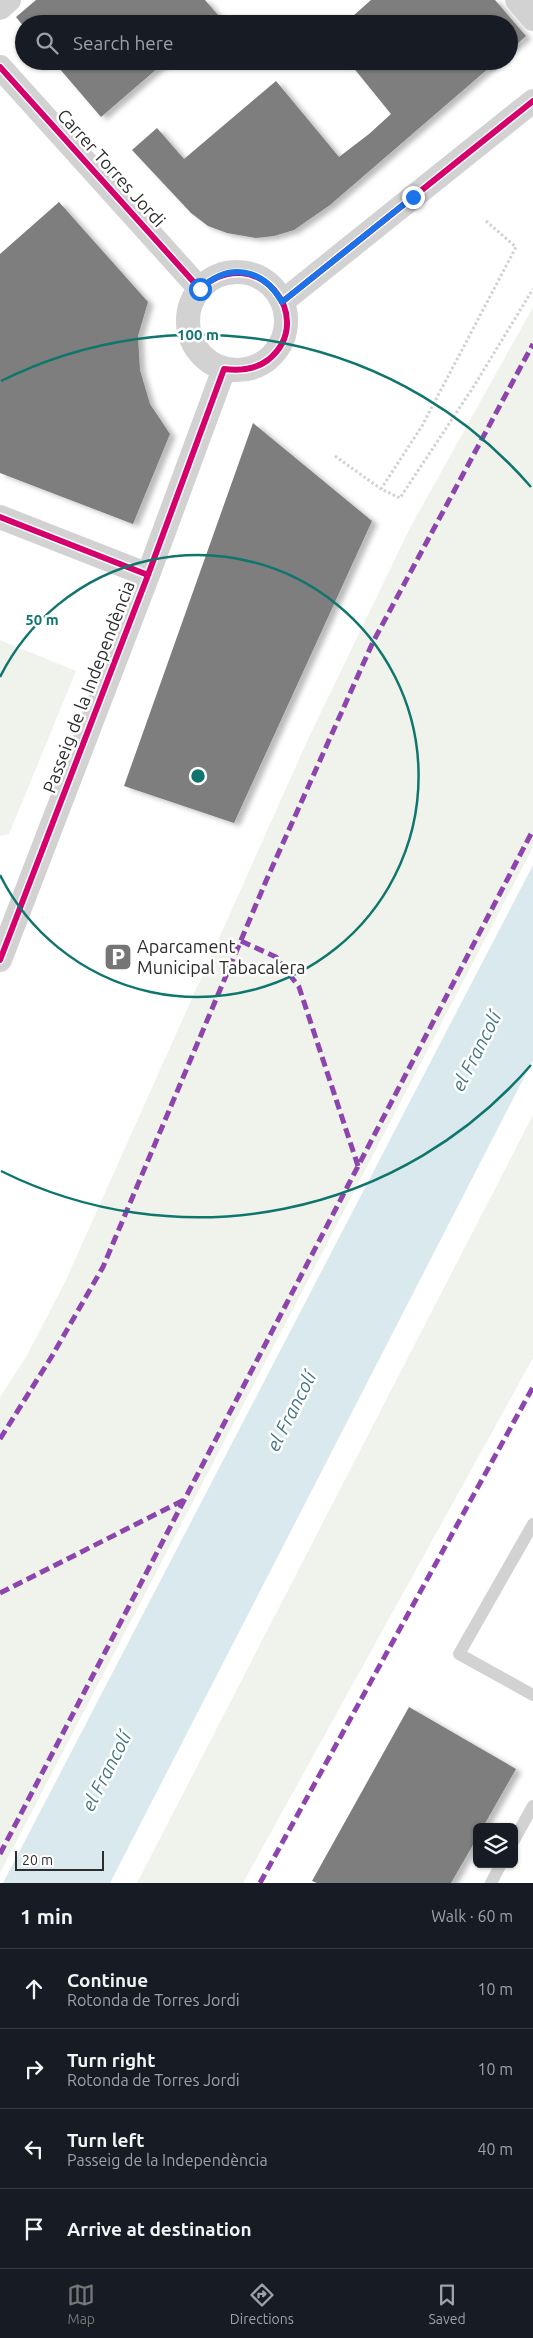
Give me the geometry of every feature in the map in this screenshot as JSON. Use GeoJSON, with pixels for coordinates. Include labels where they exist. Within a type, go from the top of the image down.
{"type":"FeatureCollection","features":[{"type":"Feature","properties":{"kind":"street"},"geometry":{"type":"LineString","coordinates":[[0,8],[9,0]]}},
{"type":"Feature","properties":{"kind":"street"},"geometry":{"type":"LineString","coordinates":[[517,0],[533,19]]}},
{"type":"Feature","properties":{"kind":"street","name":"Carrer Torres Jordi"},"geometry":{"type":"LineString","coordinates":[[0,67],[200,289]]}},
{"type":"Feature","properties":{"kind":"street"},"geometry":{"type":"LineString","coordinates":[[282,302],[533,101]]}},
{"type":"Feature","properties":{"kind":"street"},"geometry":{"type":"LineString","coordinates":[[228,273],[250,274],[269,284],[282,302],[286,316],[286,330],[281,344],[273,356],[265,362],[246,370],[224,369],[213,364],[195,347],[190,336],[188,324],[189,311],[200,289],[218,276],[228,273]]}},
{"type":"Feature","properties":{"kind":"street","name":"Passeig de la Independència"},"geometry":{"type":"LineString","coordinates":[[0,960],[148,575],[224,369]]}},
{"type":"Feature","properties":{"kind":"street"},"geometry":{"type":"LineString","coordinates":[[0,517],[148,575]]}},
{"type":"Feature","properties":{"kind":"lane"},"geometry":{"type":"LineString","coordinates":[[533,1524],[459,1654],[533,1695]]}},
{"type":"Feature","properties":{"kind":"lane"},"geometry":{"type":"LineString","coordinates":[[518,1833],[533,1806]]}},
{"type":"Feature","properties":{"kind":"lane"},"geometry":{"type":"LineString","coordinates":[[491,1883],[499,1868]]}},
{"type":"Feature","properties":{"kind":"path"},"geometry":{"type":"LineString","coordinates":[[381,489],[422,426],[516,246],[486,221]]}},
{"type":"Feature","properties":{"kind":"path"},"geometry":{"type":"LineString","coordinates":[[335,456],[381,489],[400,498],[474,386],[533,289]]}},
{"type":"Feature","properties":{"kind":"shaded area"},"geometry":{"type":"Polygon","coordinates":[[[533,307],[533,847],[0,1873],[0,1397],[26,1357],[65,1282],[309,737],[410,528],[533,307]]]}},
{"type":"Feature","properties":{"kind":"shaded area"},"geometry":{"type":"Polygon","coordinates":[[[0,640],[76,671],[9,834],[0,836],[0,640]]]}},
{"type":"Feature","properties":{"kind":"shaded area"},"geometry":{"type":"Polygon","coordinates":[[[533,1115],[533,1358],[243,1883],[137,1883],[533,1115]]]}},
{"type":"Feature","properties":{"kind":"water","name":"el Francolí"},"geometry":{"type":"Polygon","coordinates":[[[533,865],[533,1060],[110,1883],[3,1883],[533,865]]]}},
{"type":"Feature","properties":{"kind":"building"},"geometry":{"type":"Polygon","coordinates":[[[36,0],[205,0],[218,15],[18,15],[36,0]]]}},
{"type":"Feature","properties":{"kind":"building"},"geometry":{"type":"Polygon","coordinates":[[[371,0],[495,0],[508,15],[354,15],[371,0]]]}},
{"type":"Feature","properties":{"kind":"building"},"geometry":{"type":"Polygon","coordinates":[[[518,27],[526,36],[518,43],[518,27]]]}},
{"type":"Feature","properties":{"kind":"building"},"geometry":{"type":"Polygon","coordinates":[[[61,70],[156,70],[101,117],[61,70]]]}},
{"type":"Feature","properties":{"kind":"building"},"geometry":{"type":"Polygon","coordinates":[[[355,70],[487,70],[330,205],[294,230],[274,236],[256,238],[227,233],[208,226],[191,213],[132,150],[157,128],[184,159],[276,81],[339,157],[391,114],[355,70]]]}},
{"type":"Feature","properties":{"kind":"building"},"geometry":{"type":"Polygon","coordinates":[[[59,202],[148,302],[138,336],[140,370],[150,404],[170,434],[133,524],[0,473],[0,254],[59,202]]]}},
{"type":"Feature","properties":{"kind":"building"},"geometry":{"type":"Polygon","coordinates":[[[253,423],[372,521],[234,823],[124,786],[253,423]]]}},
{"type":"Feature","properties":{"kind":"building"},"geometry":{"type":"Polygon","coordinates":[[[409,1707],[516,1769],[485,1823],[473,1823],[473,1845],[451,1883],[317,1883],[312,1881],[409,1707]]]}},
{"type":"Feature","properties":{"kind":"marked path"},"geometry":{"type":"LineString","coordinates":[[0,1439],[52,1356],[103,1267],[266,881],[373,642],[533,344]]}},
{"type":"Feature","properties":{"kind":"marked path"},"geometry":{"type":"LineString","coordinates":[[0,1854],[533,830]]}},
{"type":"Feature","properties":{"kind":"marked path"},"geometry":{"type":"LineString","coordinates":[[241,941],[276,957],[299,987],[358,1166]]}},
{"type":"Feature","properties":{"kind":"marked path"},"geometry":{"type":"LineString","coordinates":[[260,1883],[533,1387]]}},
{"type":"Feature","properties":{"kind":"marked path"},"geometry":{"type":"LineString","coordinates":[[0,1593],[184,1500]]}},
{"type":"Feature","properties":{"kind":"cycle path"},"geometry":{"type":"LineString","coordinates":[[0,67],[200,289],[221,276],[241,273],[259,278],[274,290],[284,306],[287,324],[282,343],[268,360],[258,366],[247,369],[224,369],[148,575],[0,960]]}},
{"type":"Feature","properties":{"kind":"cycle path"},"geometry":{"type":"LineString","coordinates":[[282,302],[533,101]]}},
{"type":"Feature","properties":{"kind":"cycle path"},"geometry":{"type":"LineString","coordinates":[[0,517],[148,575]]}},
{"type":"Feature","properties":{"kind":"place","name":"Aparcament Municipal Tabacalera"},"geometry":{"type":"Point","coordinates":[118,957]}},
{"type":"Feature","properties":{"kind":"route"},"geometry":{"type":"LineString","coordinates":[[200,289],[218,276],[239,272],[250,274],[269,284],[277,292],[282,302],[413,197]]}}]}
